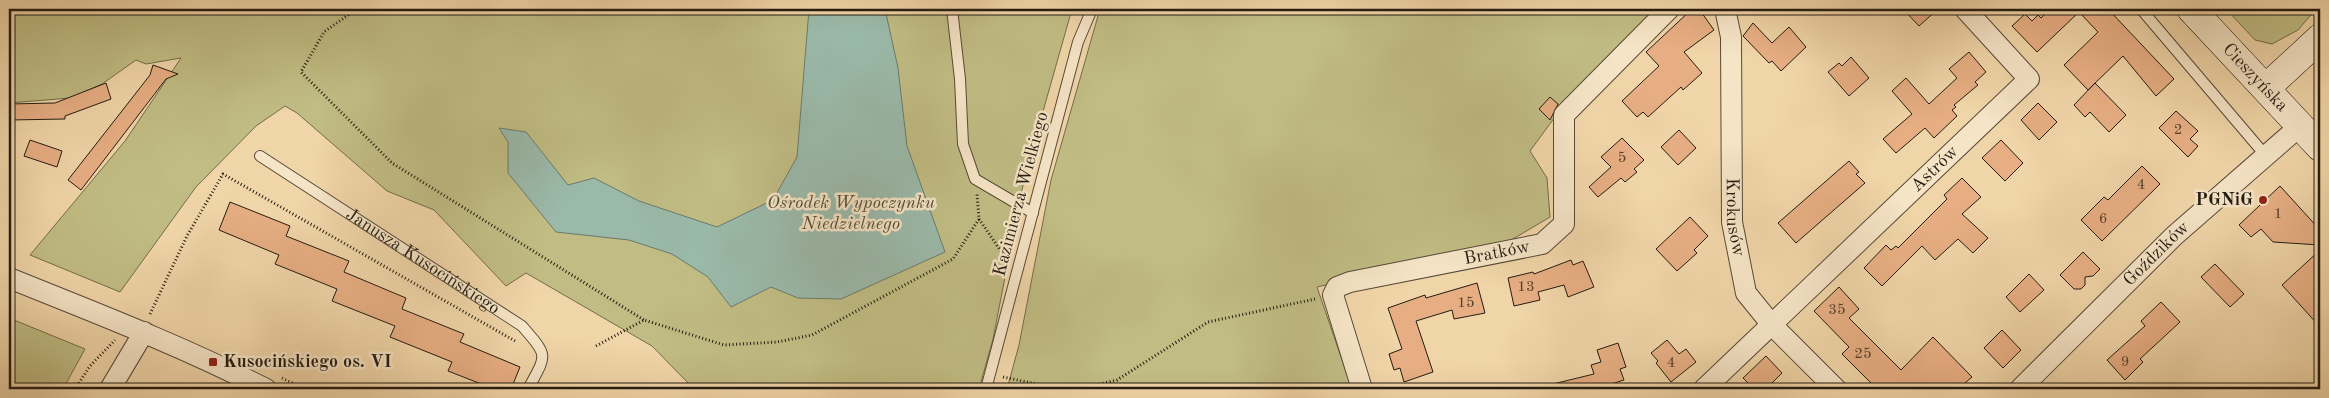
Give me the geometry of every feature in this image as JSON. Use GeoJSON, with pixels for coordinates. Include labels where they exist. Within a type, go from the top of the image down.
{"type":"FeatureCollection","features":[{"type":"Feature","properties":{"kind":"main road","name":"Cieszyńska"},"geometry":{"type":"LineString","coordinates":[[2191,9],[2320,147]]}},
{"type":"Feature","properties":{"kind":"main road"},"geometry":{"type":"LineString","coordinates":[[2266,88],[2320,38]]}},
{"type":"Feature","properties":{"kind":"street","name":"Bratków"},"geometry":{"type":"LineString","coordinates":[[1333,295],[1337,287],[1350,282],[1542,244],[1564,224],[1564,115],[1669,9]]}},
{"type":"Feature","properties":{"kind":"street","name":"Krokusów"},"geometry":{"type":"LineString","coordinates":[[1725,9],[1731,37],[1732,222],[1746,293],[1772,325],[1836,389]]}},
{"type":"Feature","properties":{"kind":"street","name":"Astrów"},"geometry":{"type":"LineString","coordinates":[[1772,325],[2029,79],[1965,9]]}},
{"type":"Feature","properties":{"kind":"street","name":"Goździków"},"geometry":{"type":"LineString","coordinates":[[2020,389],[2174,236],[2300,126]]}},
{"type":"Feature","properties":{"kind":"street"},"geometry":{"type":"LineString","coordinates":[[9,278],[147,323],[213,362],[266,389]]}},
{"type":"Feature","properties":{"kind":"street"},"geometry":{"type":"LineString","coordinates":[[1333,295],[1362,389]]}},
{"type":"Feature","properties":{"kind":"street"},"geometry":{"type":"LineString","coordinates":[[110,389],[147,323]]}},
{"type":"Feature","properties":{"kind":"street"},"geometry":{"type":"LineString","coordinates":[[1704,389],[1772,325]]}},
{"type":"Feature","properties":{"kind":"lane"},"geometry":{"type":"LineString","coordinates":[[952,9],[960,79],[963,144],[975,179],[1033,213]]}},
{"type":"Feature","properties":{"kind":"lane","name":"Kazimierza Wielkiego"},"geometry":{"type":"LineString","coordinates":[[986,389],[1078,42],[1092,9]]}},
{"type":"Feature","properties":{"kind":"lane"},"geometry":{"type":"LineString","coordinates":[[2141,9],[2266,156]]}},
{"type":"Feature","properties":{"kind":"lane","name":"Janusza Kusocińskiego"},"geometry":{"type":"LineString","coordinates":[[260,156],[522,326],[542,350],[543,361],[528,389]]}},
{"type":"Feature","properties":{"kind":"path"},"geometry":{"type":"LineString","coordinates":[[406,9],[398,12],[355,10],[324,32],[301,72],[392,163],[644,320],[724,345],[777,342],[812,335],[953,259],[979,219]]}},
{"type":"Feature","properties":{"kind":"path"},"geometry":{"type":"LineString","coordinates":[[147,323],[182,245],[223,174],[519,343]]}},
{"type":"Feature","properties":{"kind":"path"},"geometry":{"type":"LineString","coordinates":[[975,179],[979,219],[1017,274]]}},
{"type":"Feature","properties":{"kind":"path"},"geometry":{"type":"LineString","coordinates":[[1079,389],[1118,380],[1208,322],[1333,295]]}},
{"type":"Feature","properties":{"kind":"path"},"geometry":{"type":"LineString","coordinates":[[596,346],[644,320]]}},
{"type":"Feature","properties":{"kind":"path"},"geometry":{"type":"LineString","coordinates":[[75,389],[90,366],[115,340]]}},
{"type":"Feature","properties":{"kind":"path"},"geometry":{"type":"LineString","coordinates":[[990,375],[1060,389]]}},
{"type":"Feature","properties":{"kind":"green space"},"geometry":{"type":"Polygon","coordinates":[[[9,9],[1072,9],[1025,175],[993,339],[979,389],[694,389],[652,346],[526,273],[506,286],[434,210],[387,191],[297,113],[285,106],[256,126],[196,187],[120,292],[30,255],[125,141],[181,58],[146,64],[136,60],[102,84],[70,98],[9,103],[9,9]]]}},
{"type":"Feature","properties":{"kind":"green space"},"geometry":{"type":"Polygon","coordinates":[[[1100,9],[1650,9],[1657,17],[1563,106],[1530,151],[1547,178],[1550,217],[1508,242],[1317,287],[1352,389],[1007,389],[1019,345],[1051,180],[1100,9]]]}},
{"type":"Feature","properties":{"kind":"green space"},"geometry":{"type":"Polygon","coordinates":[[[2226,9],[2316,9],[2298,30],[2272,44],[2255,40],[2226,9]]]}},
{"type":"Feature","properties":{"kind":"green space"},"geometry":{"type":"Polygon","coordinates":[[[9,318],[85,349],[63,389],[9,389],[9,318]]]}},
{"type":"Feature","properties":{"kind":"shaded area","name":"Ośrodek Wypoczynku Niedzielnego"},"geometry":{"type":"Polygon","coordinates":[[[809,9],[885,9],[898,68],[907,146],[945,252],[841,299],[798,298],[771,287],[731,307],[708,277],[672,254],[629,240],[556,232],[508,173],[508,142],[499,128],[526,132],[568,185],[594,178],[639,201],[717,227],[773,200],[797,157],[809,9]]]}},
{"type":"Feature","properties":{"kind":"building"},"geometry":{"type":"Polygon","coordinates":[[[1692,9],[1699,9],[1714,30],[1684,52],[1702,73],[1683,90],[1681,87],[1648,117],[1643,112],[1637,117],[1622,101],[1659,66],[1646,52],[1692,9]]]}},
{"type":"Feature","properties":{"kind":"building"},"geometry":{"type":"Polygon","coordinates":[[[1903,9],[1938,9],[1919,26],[1903,9]]]}},
{"type":"Feature","properties":{"kind":"building"},"geometry":{"type":"Polygon","coordinates":[[[2050,9],[2108,9],[2174,79],[2156,96],[2123,56],[2088,90],[2064,65],[2098,32],[2079,12],[2037,52],[2012,26],[2025,14],[2032,21],[2038,15],[2041,18],[2050,9]]]}},
{"type":"Feature","properties":{"kind":"building"},"geometry":{"type":"Polygon","coordinates":[[[1753,23],[1772,43],[1789,27],[1806,47],[1781,71],[1772,61],[1769,63],[1743,36],[1753,23]]]}},
{"type":"Feature","properties":{"kind":"building"},"geometry":{"type":"Polygon","coordinates":[[[1969,52],[1986,72],[1975,82],[1978,85],[1954,105],[1956,107],[1952,110],[1957,116],[1934,138],[1925,128],[1896,153],[1883,139],[1912,114],[1892,91],[1906,78],[1929,104],[1957,78],[1949,69],[1969,52]]]}},
{"type":"Feature","properties":{"kind":"building"},"geometry":{"type":"Polygon","coordinates":[[[1851,57],[1869,78],[1849,96],[1828,72],[1839,63],[1842,66],[1851,57]]]}},
{"type":"Feature","properties":{"kind":"building"},"geometry":{"type":"Polygon","coordinates":[[[153,65],[178,74],[166,79],[81,190],[68,180],[150,75],[153,65]]]}},
{"type":"Feature","properties":{"kind":"building"},"geometry":{"type":"Polygon","coordinates":[[[106,83],[111,99],[65,116],[65,119],[9,120],[9,104],[55,103],[106,83]]]}},
{"type":"Feature","properties":{"kind":"building"},"geometry":{"type":"Polygon","coordinates":[[[2095,83],[2126,115],[2109,132],[2090,112],[2085,117],[2074,105],[2095,83]]]}},
{"type":"Feature","properties":{"kind":"building"},"geometry":{"type":"Polygon","coordinates":[[[1550,97],[1558,104],[1550,120],[1539,109],[1550,97]]]}},
{"type":"Feature","properties":{"kind":"building"},"geometry":{"type":"Polygon","coordinates":[[[2038,103],[2057,122],[2039,140],[2021,120],[2038,103]]]}},
{"type":"Feature","properties":{"kind":"building"},"geometry":{"type":"Polygon","coordinates":[[[2176,111],[2198,131],[2190,139],[2198,146],[2188,157],[2159,128],[2176,111]]]}},
{"type":"Feature","properties":{"kind":"building"},"geometry":{"type":"Polygon","coordinates":[[[1679,130],[1696,148],[1678,165],[1661,147],[1679,130]]]}},
{"type":"Feature","properties":{"kind":"building"},"geometry":{"type":"Polygon","coordinates":[[[1622,138],[1644,160],[1634,169],[1637,172],[1625,182],[1621,178],[1598,197],[1589,187],[1611,167],[1601,157],[1622,138]]]}},
{"type":"Feature","properties":{"kind":"building"},"geometry":{"type":"Polygon","coordinates":[[[30,140],[62,151],[57,167],[24,156],[30,140]]]}},
{"type":"Feature","properties":{"kind":"building"},"geometry":{"type":"Polygon","coordinates":[[[2001,140],[2023,163],[2005,181],[1982,158],[2001,140]]]}},
{"type":"Feature","properties":{"kind":"building"},"geometry":{"type":"Polygon","coordinates":[[[1849,161],[1859,172],[1856,174],[1865,183],[1796,243],[1778,223],[1849,161]]]}},
{"type":"Feature","properties":{"kind":"building"},"geometry":{"type":"Polygon","coordinates":[[[2142,166],[2160,184],[2102,241],[2081,220],[2104,197],[2108,200],[2142,166]]]}},
{"type":"Feature","properties":{"kind":"building"},"geometry":{"type":"Polygon","coordinates":[[[1962,178],[1981,197],[1962,214],[1988,238],[1973,253],[1958,239],[1935,260],[1922,246],[1882,286],[1864,268],[1886,245],[1891,250],[1896,246],[1898,248],[1947,199],[1944,195],[1962,178]]]}},
{"type":"Feature","properties":{"kind":"building"},"geometry":{"type":"Polygon","coordinates":[[[2280,186],[2320,230],[2320,245],[2273,242],[2261,229],[2251,237],[2239,225],[2280,186]]]}},
{"type":"Feature","properties":{"kind":"building"},"geometry":{"type":"Polygon","coordinates":[[[230,202],[290,226],[286,236],[349,261],[344,272],[406,298],[402,309],[464,334],[460,342],[520,367],[511,389],[494,389],[448,371],[452,362],[390,337],[395,326],[332,301],[337,289],[275,264],[279,255],[219,230],[230,202]]]}},
{"type":"Feature","properties":{"kind":"building"},"geometry":{"type":"Polygon","coordinates":[[[1690,217],[1708,236],[1694,250],[1697,253],[1677,271],[1656,249],[1690,217]]]}},
{"type":"Feature","properties":{"kind":"building"},"geometry":{"type":"Polygon","coordinates":[[[2320,250],[2320,327],[2282,285],[2320,250]]]}},
{"type":"Feature","properties":{"kind":"building"},"geometry":{"type":"Polygon","coordinates":[[[2083,252],[2100,269],[2093,276],[2085,277],[2085,285],[2081,289],[2074,289],[2060,275],[2083,252]]]}},
{"type":"Feature","properties":{"kind":"building"},"geometry":{"type":"Polygon","coordinates":[[[1571,260],[1573,265],[1583,261],[1594,287],[1568,297],[1564,285],[1538,292],[1540,300],[1514,306],[1508,278],[1533,272],[1534,274],[1571,260]]]}},
{"type":"Feature","properties":{"kind":"building"},"geometry":{"type":"Polygon","coordinates":[[[2215,264],[2244,294],[2230,307],[2201,277],[2215,264]]]}},
{"type":"Feature","properties":{"kind":"building"},"geometry":{"type":"Polygon","coordinates":[[[2029,274],[2044,290],[2020,312],[2006,297],[2029,274]]]}},
{"type":"Feature","properties":{"kind":"building"},"geometry":{"type":"Polygon","coordinates":[[[1477,283],[1485,313],[1454,319],[1452,310],[1416,321],[1433,372],[1404,382],[1400,368],[1394,370],[1389,354],[1402,349],[1388,308],[1425,295],[1426,298],[1477,283]]]}},
{"type":"Feature","properties":{"kind":"building"},"geometry":{"type":"Polygon","coordinates":[[[1839,287],[1859,309],[1849,318],[1901,370],[1933,337],[1972,377],[1958,389],[1877,389],[1842,354],[1849,347],[1814,311],[1839,287]]]}},
{"type":"Feature","properties":{"kind":"building"},"geometry":{"type":"Polygon","coordinates":[[[2161,302],[2180,322],[2140,359],[2143,362],[2125,380],[2107,360],[2145,326],[2141,321],[2161,302]]]}},
{"type":"Feature","properties":{"kind":"building"},"geometry":{"type":"Polygon","coordinates":[[[2002,330],[2021,350],[2003,368],[1984,348],[2002,330]]]}},
{"type":"Feature","properties":{"kind":"building"},"geometry":{"type":"Polygon","coordinates":[[[1667,340],[1679,354],[1686,349],[1696,362],[1671,382],[1656,363],[1658,361],[1651,353],[1667,340]]]}},
{"type":"Feature","properties":{"kind":"building"},"geometry":{"type":"Polygon","coordinates":[[[1618,343],[1626,367],[1620,369],[1624,380],[1596,389],[1554,389],[1553,384],[1594,374],[1591,365],[1601,362],[1597,350],[1618,343]]]}},
{"type":"Feature","properties":{"kind":"building"},"geometry":{"type":"Polygon","coordinates":[[[1766,356],[1782,373],[1766,389],[1754,389],[1743,378],[1766,356]]]}},
{"type":"Feature","properties":{"kind":"place","name":"PGNiG"},"geometry":{"type":"Point","coordinates":[2263,200]}},
{"type":"Feature","properties":{"kind":"place","name":"Kusocińskiego os. VI"},"geometry":{"type":"Point","coordinates":[213,362]}}]}
